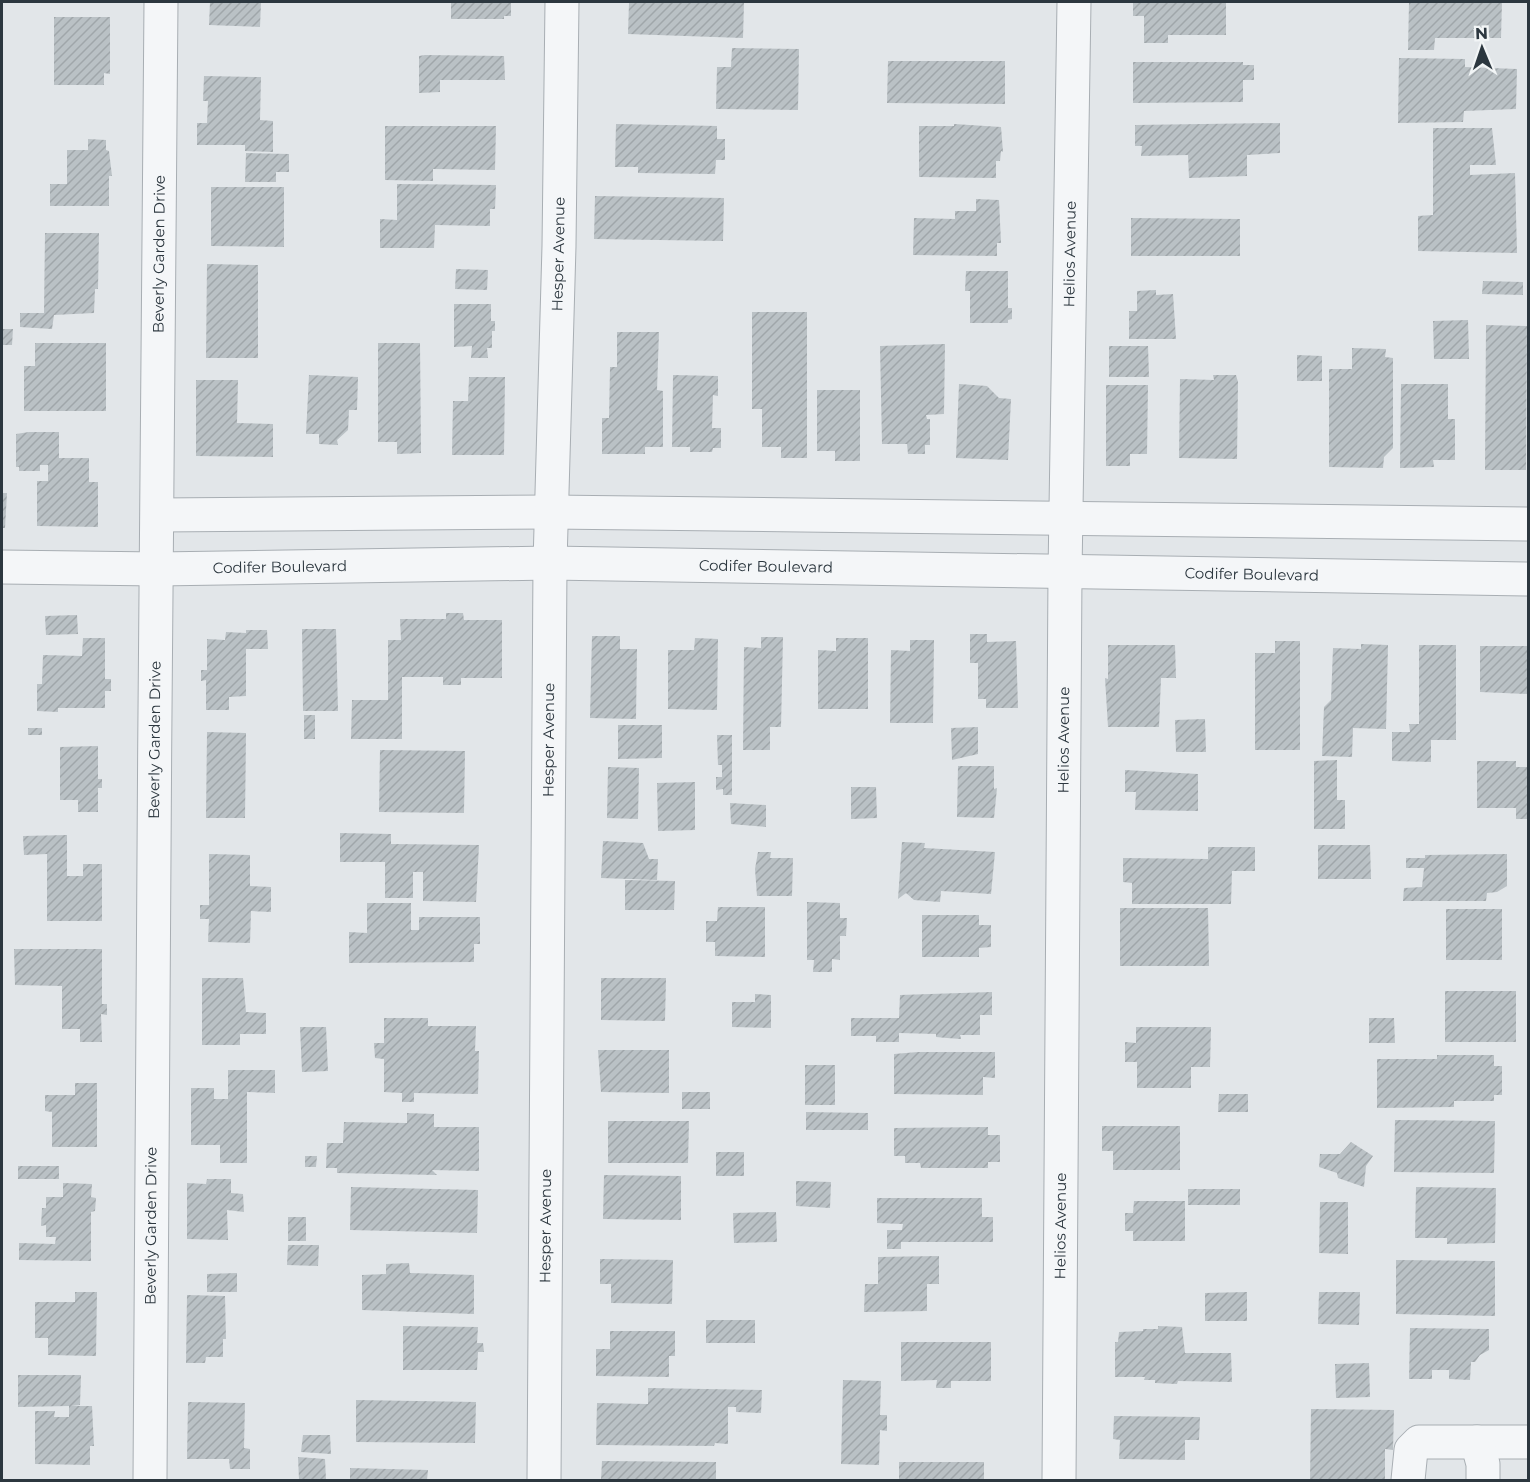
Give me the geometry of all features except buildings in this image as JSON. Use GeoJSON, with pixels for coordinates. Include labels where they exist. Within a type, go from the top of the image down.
{"type":"FeatureCollection","features":[{"type":"Feature","properties":{"kind":"street","name":"Beverly Garden Drive"},"geometry":{"type":"LineString","coordinates":[[150,1480],[151,1008],[158,568],[161,2]]}},
{"type":"Feature","properties":{"kind":"street","name":"Hesper Avenue"},"geometry":{"type":"LineString","coordinates":[[544,1480],[550,564],[559,246],[562,2]]}},
{"type":"Feature","properties":{"kind":"street","name":"Helios Avenue"},"geometry":{"type":"LineString","coordinates":[[1059,1480],[1065,573],[1074,2]]}},
{"type":"Feature","properties":{"kind":"street"},"geometry":{"type":"LineString","coordinates":[[158,515],[551,512],[1528,524]]}},
{"type":"Feature","properties":{"kind":"street","name":"Codifer Boulevard"},"geometry":{"type":"LineString","coordinates":[[2,567],[158,568],[550,564],[1528,579]]}},
{"type":"Feature","properties":{"kind":"street"},"geometry":{"type":"LineString","coordinates":[[1408,1480],[1411,1450],[1419,1442],[1528,1442]]}},
{"type":"Feature","properties":{"kind":"street"},"geometry":{"type":"LineString","coordinates":[[1477,1442],[1483,1464],[1483,1480]]}}]}
